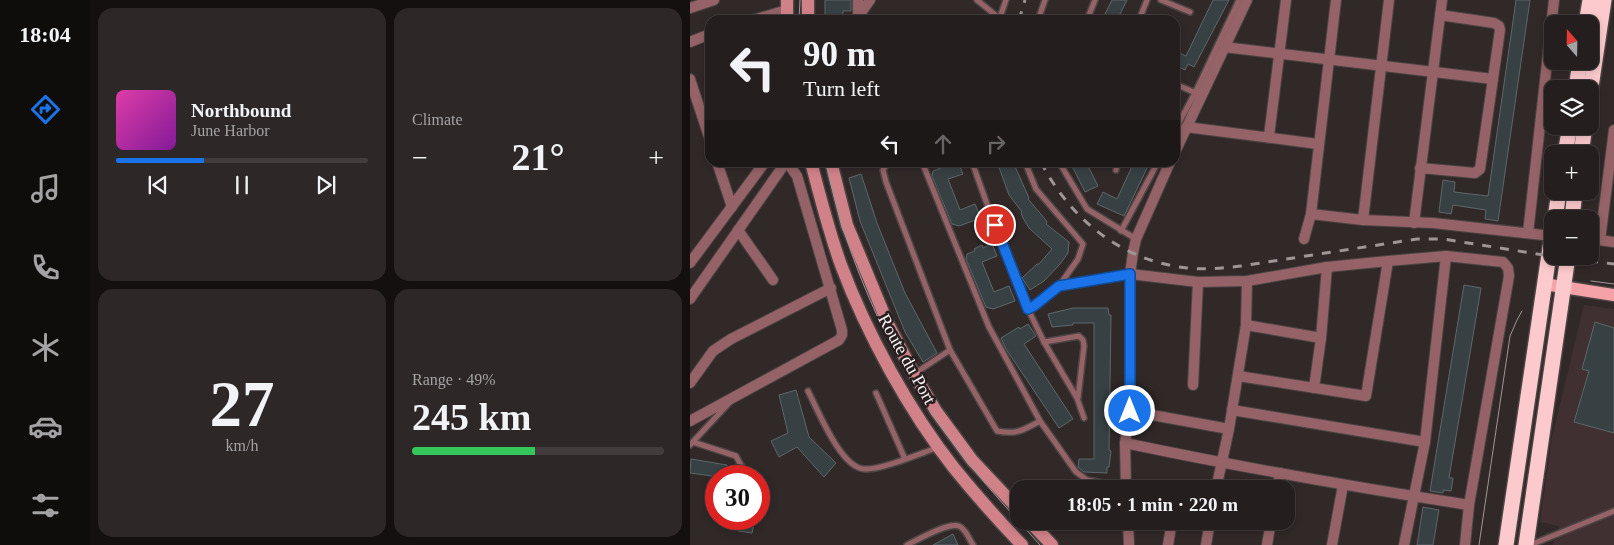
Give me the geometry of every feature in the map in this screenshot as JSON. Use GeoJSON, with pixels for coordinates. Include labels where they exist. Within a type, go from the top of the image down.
{"type":"FeatureCollection","features":[{"type":"Feature","properties":{"kind":"highway"},"geometry":{"type":"LineString","coordinates":[[1588,15],[1590,0]]}},
{"type":"Feature","properties":{"kind":"highway"},"geometry":{"type":"LineString","coordinates":[[1592,80],[1604,0]]}},
{"type":"Feature","properties":{"kind":"highway"},"geometry":{"type":"LineString","coordinates":[[1506,545],[1547,265]]}},
{"type":"Feature","properties":{"kind":"highway"},"geometry":{"type":"LineString","coordinates":[[1526,545],[1567,265]]}},
{"type":"Feature","properties":{"kind":"main road"},"geometry":{"type":"LineString","coordinates":[[808,0],[808,15]]}},
{"type":"Feature","properties":{"kind":"main road","name":"Route du Port"},"geometry":{"type":"LineString","coordinates":[[812,167],[841,264],[855,300],[890,369],[919,419],[939,447],[1022,545]]}},
{"type":"Feature","properties":{"kind":"main road","name":"Route du Port"},"geometry":{"type":"LineString","coordinates":[[832,167],[847,225],[888,324],[914,374],[936,412],[972,460],[1010,500]]}},
{"type":"Feature","properties":{"kind":"main road"},"geometry":{"type":"LineString","coordinates":[[1544,284],[1614,295]]}},
{"type":"Feature","properties":{"kind":"main road"},"geometry":{"type":"LineString","coordinates":[[1038,530],[1052,545]]}},
{"type":"Feature","properties":{"kind":"street"},"geometry":{"type":"LineString","coordinates":[[690,8],[714,0]]}},
{"type":"Feature","properties":{"kind":"street"},"geometry":{"type":"LineString","coordinates":[[857,15],[858,0]]}},
{"type":"Feature","properties":{"kind":"street"},"geometry":{"type":"LineString","coordinates":[[860,15],[870,0]]}},
{"type":"Feature","properties":{"kind":"street"},"geometry":{"type":"LineString","coordinates":[[1180,141],[1198,94],[1247,0]]}},
{"type":"Feature","properties":{"kind":"street"},"geometry":{"type":"LineString","coordinates":[[1269,136],[1286,0]]}},
{"type":"Feature","properties":{"kind":"street"},"geometry":{"type":"LineString","coordinates":[[1304,239],[1311,214],[1336,0]]}},
{"type":"Feature","properties":{"kind":"street"},"geometry":{"type":"LineString","coordinates":[[1363,220],[1389,0]]}},
{"type":"Feature","properties":{"kind":"street"},"geometry":{"type":"LineString","coordinates":[[1414,223],[1442,0]]}},
{"type":"Feature","properties":{"kind":"street"},"geometry":{"type":"LineString","coordinates":[[1528,234],[1554,0]]}},
{"type":"Feature","properties":{"kind":"street"},"geometry":{"type":"LineString","coordinates":[[770,15],[787,10]]}},
{"type":"Feature","properties":{"kind":"street"},"geometry":{"type":"LineString","coordinates":[[1420,168],[1478,172],[1480,169],[1500,30],[1494,23],[1440,15]]}},
{"type":"Feature","properties":{"kind":"street"},"geometry":{"type":"LineString","coordinates":[[690,42],[705,36]]}},
{"type":"Feature","properties":{"kind":"street"},"geometry":{"type":"LineString","coordinates":[[1224,47],[1493,79]]}},
{"type":"Feature","properties":{"kind":"street"},"geometry":{"type":"LineString","coordinates":[[690,78],[705,124]]}},
{"type":"Feature","properties":{"kind":"street"},"geometry":{"type":"LineString","coordinates":[[1186,127],[1269,136],[1318,144]]}},
{"type":"Feature","properties":{"kind":"street"},"geometry":{"type":"LineString","coordinates":[[1599,217],[1614,130]]}},
{"type":"Feature","properties":{"kind":"street"},"geometry":{"type":"LineString","coordinates":[[719,167],[732,207]]}},
{"type":"Feature","properties":{"kind":"street"},"geometry":{"type":"LineString","coordinates":[[691,260],[761,167]]}},
{"type":"Feature","properties":{"kind":"street"},"geometry":{"type":"LineString","coordinates":[[690,299],[783,167]]}},
{"type":"Feature","properties":{"kind":"street"},"geometry":{"type":"LineString","coordinates":[[690,420],[839,340],[842,336],[831,288],[797,176],[791,167]]}},
{"type":"Feature","properties":{"kind":"street"},"geometry":{"type":"LineString","coordinates":[[1126,480],[1125,443],[1130,411],[1130,274],[1132,253],[1136,239],[1168,167]]}},
{"type":"Feature","properties":{"kind":"street"},"geometry":{"type":"LineString","coordinates":[[1311,214],[1363,220],[1433,223],[1544,235]]}},
{"type":"Feature","properties":{"kind":"street"},"geometry":{"type":"LineString","coordinates":[[738,230],[773,280]]}},
{"type":"Feature","properties":{"kind":"street"},"geometry":{"type":"LineString","coordinates":[[1599,240],[1614,242]]}},
{"type":"Feature","properties":{"kind":"street"},"geometry":{"type":"LineString","coordinates":[[1130,274],[1198,282],[1247,282],[1327,268],[1446,256],[1503,262],[1508,268],[1509,276],[1469,505],[1465,545]]}},
{"type":"Feature","properties":{"kind":"street"},"geometry":{"type":"LineString","coordinates":[[1404,545],[1424,442],[1446,256]]}},
{"type":"Feature","properties":{"kind":"street"},"geometry":{"type":"LineString","coordinates":[[1238,376],[1364,397],[1368,394],[1388,261]]}},
{"type":"Feature","properties":{"kind":"street"},"geometry":{"type":"LineString","coordinates":[[1314,388],[1321,338],[1327,268]]}},
{"type":"Feature","properties":{"kind":"street"},"geometry":{"type":"LineString","coordinates":[[1193,385],[1198,282]]}},
{"type":"Feature","properties":{"kind":"street"},"geometry":{"type":"LineString","coordinates":[[1217,480],[1229,428],[1246,325],[1247,282]]}},
{"type":"Feature","properties":{"kind":"street"},"geometry":{"type":"LineString","coordinates":[[690,383],[713,351],[732,339],[831,288]]}},
{"type":"Feature","properties":{"kind":"street"},"geometry":{"type":"LineString","coordinates":[[1246,325],[1321,338]]}},
{"type":"Feature","properties":{"kind":"street"},"geometry":{"type":"LineString","coordinates":[[1232,410],[1424,442]]}},
{"type":"Feature","properties":{"kind":"street"},"geometry":{"type":"LineString","coordinates":[[1130,411],[1229,428]]}},
{"type":"Feature","properties":{"kind":"street"},"geometry":{"type":"LineString","coordinates":[[1125,443],[1342,485],[1469,505]]}},
{"type":"Feature","properties":{"kind":"street"},"geometry":{"type":"LineString","coordinates":[[1279,480],[1280,473]]}},
{"type":"Feature","properties":{"kind":"street"},"geometry":{"type":"LineString","coordinates":[[1332,545],[1342,485]]}},
{"type":"Feature","properties":{"kind":"street"},"geometry":{"type":"LineString","coordinates":[[1128,530],[1129,545]]}},
{"type":"Feature","properties":{"kind":"street"},"geometry":{"type":"LineString","coordinates":[[1168,545],[1170,530]]}},
{"type":"Feature","properties":{"kind":"street"},"geometry":{"type":"LineString","coordinates":[[1206,545],[1208,530]]}},
{"type":"Feature","properties":{"kind":"street"},"geometry":{"type":"LineString","coordinates":[[1267,545],[1270,530]]}},
{"type":"Feature","properties":{"kind":"lane"},"geometry":{"type":"LineString","coordinates":[[977,0],[994,15]]}},
{"type":"Feature","properties":{"kind":"lane"},"geometry":{"type":"LineString","coordinates":[[1000,15],[1006,0]]}},
{"type":"Feature","properties":{"kind":"lane"},"geometry":{"type":"LineString","coordinates":[[1040,15],[1045,0]]}},
{"type":"Feature","properties":{"kind":"lane"},"geometry":{"type":"LineString","coordinates":[[1089,15],[1095,0]]}},
{"type":"Feature","properties":{"kind":"lane"},"geometry":{"type":"LineString","coordinates":[[1141,15],[1148,0]]}},
{"type":"Feature","properties":{"kind":"lane"},"geometry":{"type":"LineString","coordinates":[[1161,0],[1190,12]]}},
{"type":"Feature","properties":{"kind":"lane"},"geometry":{"type":"LineString","coordinates":[[1180,122],[1198,94],[1239,0]]}},
{"type":"Feature","properties":{"kind":"lane"},"geometry":{"type":"LineString","coordinates":[[1180,86],[1198,94]]}},
{"type":"Feature","properties":{"kind":"lane"},"geometry":{"type":"LineString","coordinates":[[885,167],[883,170],[886,182],[950,350],[997,431],[1020,432],[1040,421]]}},
{"type":"Feature","properties":{"kind":"lane"},"geometry":{"type":"LineString","coordinates":[[924,167],[990,327],[1040,421],[1076,472],[1087,480]]}},
{"type":"Feature","properties":{"kind":"lane"},"geometry":{"type":"LineString","coordinates":[[974,167],[1006,257],[1028,309],[1044,342],[1078,398],[1084,418]]}},
{"type":"Feature","properties":{"kind":"lane"},"geometry":{"type":"LineString","coordinates":[[1027,167],[1036,189],[1083,244],[1078,259],[1059,286],[1028,309]]}},
{"type":"Feature","properties":{"kind":"lane"},"geometry":{"type":"LineString","coordinates":[[1062,167],[1087,209],[1136,239]]}},
{"type":"Feature","properties":{"kind":"lane"},"geometry":{"type":"LineString","coordinates":[[1121,231],[1155,167]]}},
{"type":"Feature","properties":{"kind":"lane"},"geometry":{"type":"LineString","coordinates":[[1059,286],[1130,274]]}},
{"type":"Feature","properties":{"kind":"lane"},"geometry":{"type":"LineString","coordinates":[[1044,342],[1079,336],[1083,340],[1084,346],[1078,398]]}},
{"type":"Feature","properties":{"kind":"lane"},"geometry":{"type":"LineString","coordinates":[[914,374],[950,350]]}},
{"type":"Feature","properties":{"kind":"lane"},"geometry":{"type":"LineString","coordinates":[[808,390],[839,450],[849,462],[862,470],[875,468],[939,447]]}},
{"type":"Feature","properties":{"kind":"lane"},"geometry":{"type":"LineString","coordinates":[[876,393],[904,458]]}},
{"type":"Feature","properties":{"kind":"lane"},"geometry":{"type":"LineString","coordinates":[[735,396],[691,444],[736,456],[741,465]]}},
{"type":"Feature","properties":{"kind":"lane"},"geometry":{"type":"LineString","coordinates":[[1530,545],[1614,511]]}},
{"type":"Feature","properties":{"kind":"lane"},"geometry":{"type":"LineString","coordinates":[[906,545],[950,525],[959,526],[973,545]]}},
{"type":"Feature","properties":{"kind":"shaded area"},"geometry":{"type":"Polygon","coordinates":[[[1584,305],[1614,309],[1614,545],[1553,545],[1554,541],[1562,537],[1558,526],[1540,522],[1552,437],[1584,305]]]}},
{"type":"Feature","properties":{"kind":"building"},"geometry":{"type":"Polygon","coordinates":[[[825,0],[851,0],[851,11],[843,11],[843,15],[825,15],[825,0]]]}},
{"type":"Feature","properties":{"kind":"building"},"geometry":{"type":"Polygon","coordinates":[[[1112,0],[1127,0],[1120,15],[1104,15],[1112,0]]]}},
{"type":"Feature","properties":{"kind":"building"},"geometry":{"type":"Polygon","coordinates":[[[1213,0],[1229,0],[1194,67],[1188,64],[1185,70],[1180,68],[1180,53],[1186,56],[1213,0]]]}},
{"type":"Feature","properties":{"kind":"building"},"geometry":{"type":"Polygon","coordinates":[[[1516,0],[1530,0],[1498,221],[1485,219],[1486,210],[1453,205],[1451,214],[1439,212],[1443,180],[1455,182],[1454,192],[1488,196],[1516,0]]]}},
{"type":"Feature","properties":{"kind":"building"},"geometry":{"type":"Polygon","coordinates":[[[960,167],[963,174],[948,179],[960,210],[975,204],[981,218],[959,226],[952,224],[932,176],[933,171],[941,168],[960,167]]]}},
{"type":"Feature","properties":{"kind":"building"},"geometry":{"type":"Polygon","coordinates":[[[999,167],[1015,167],[1028,199],[1045,219],[1046,224],[1069,242],[1068,253],[1060,264],[1044,281],[1030,290],[1022,278],[1039,264],[1052,249],[1029,228],[1022,212],[1009,195],[999,167]]]}},
{"type":"Feature","properties":{"kind":"building"},"geometry":{"type":"Polygon","coordinates":[[[1072,167],[1088,167],[1098,186],[1085,192],[1072,167]]]}},
{"type":"Feature","properties":{"kind":"building"},"geometry":{"type":"Polygon","coordinates":[[[1132,167],[1148,167],[1124,216],[1097,204],[1103,192],[1117,199],[1132,167]]]}},
{"type":"Feature","properties":{"kind":"building"},"geometry":{"type":"Polygon","coordinates":[[[861,174],[877,223],[905,293],[937,353],[923,362],[905,332],[860,221],[849,178],[861,174]]]}},
{"type":"Feature","properties":{"kind":"building"},"geometry":{"type":"Polygon","coordinates":[[[992,244],[997,256],[982,262],[994,292],[1009,286],[1015,301],[993,309],[986,307],[966,259],[967,254],[975,251],[974,249],[982,245],[983,248],[992,244]]]}},
{"type":"Feature","properties":{"kind":"building"},"geometry":{"type":"Polygon","coordinates":[[[1464,285],[1481,288],[1449,478],[1453,478],[1451,491],[1443,490],[1443,493],[1430,491],[1464,285]]]}},
{"type":"Feature","properties":{"kind":"building"},"geometry":{"type":"Polygon","coordinates":[[[1073,308],[1108,308],[1109,315],[1111,315],[1109,450],[1111,451],[1107,473],[1084,472],[1078,467],[1079,459],[1094,459],[1094,323],[1073,323],[1073,325],[1052,327],[1048,314],[1073,308]]]}},
{"type":"Feature","properties":{"kind":"building"},"geometry":{"type":"Polygon","coordinates":[[[1595,322],[1614,328],[1614,433],[1574,422],[1589,371],[1582,369],[1595,322]]]}},
{"type":"Feature","properties":{"kind":"building"},"geometry":{"type":"Polygon","coordinates":[[[1028,324],[1036,336],[1024,344],[1073,419],[1059,428],[1006,349],[1001,338],[1028,324]]]}},
{"type":"Feature","properties":{"kind":"building"},"geometry":{"type":"Polygon","coordinates":[[[796,390],[809,437],[836,463],[824,477],[797,447],[779,457],[771,441],[788,433],[779,395],[796,390]]]}},
{"type":"Feature","properties":{"kind":"building"},"geometry":{"type":"Polygon","coordinates":[[[691,459],[727,465],[705,465],[705,475],[690,473],[691,459]]]}},
{"type":"Feature","properties":{"kind":"building"},"geometry":{"type":"Polygon","coordinates":[[[1423,507],[1439,510],[1433,545],[1417,545],[1423,507]]]}},
{"type":"Feature","properties":{"kind":"building"},"geometry":{"type":"Polygon","coordinates":[[[738,530],[753,530],[752,533],[738,530]]]}},
{"type":"Feature","properties":{"kind":"building"},"geometry":{"type":"Polygon","coordinates":[[[953,534],[958,545],[933,545],[953,534]]]}},
{"type":"Feature","properties":{"kind":"tram line"},"geometry":{"type":"LineString","coordinates":[[799,15],[800,0]]}},
{"type":"Feature","properties":{"kind":"tram line"},"geometry":{"type":"LineString","coordinates":[[827,167],[847,241],[861,279],[896,354],[916,389],[963,456],[1040,545]]}},
{"type":"Feature","properties":{"kind":"tram line"},"geometry":{"type":"LineString","coordinates":[[1591,281],[1614,284]]}},
{"type":"Feature","properties":{"kind":"tram line"},"geometry":{"type":"LineString","coordinates":[[1479,545],[1510,336],[1522,311]]}},
{"type":"Feature","properties":{"kind":"railway"},"geometry":{"type":"LineString","coordinates":[[1020,15],[1025,0]]}},
{"type":"Feature","properties":{"kind":"railway"},"geometry":{"type":"LineString","coordinates":[[1044,167],[1067,202],[1101,234],[1120,246],[1163,264],[1194,269],[1221,268],[1417,239],[1443,239],[1614,264]]}},
{"type":"Feature","properties":{"kind":"route"},"geometry":{"type":"LineString","coordinates":[[995,225],[1028,309],[1059,286],[1130,274],[1130,411]]}}]}
